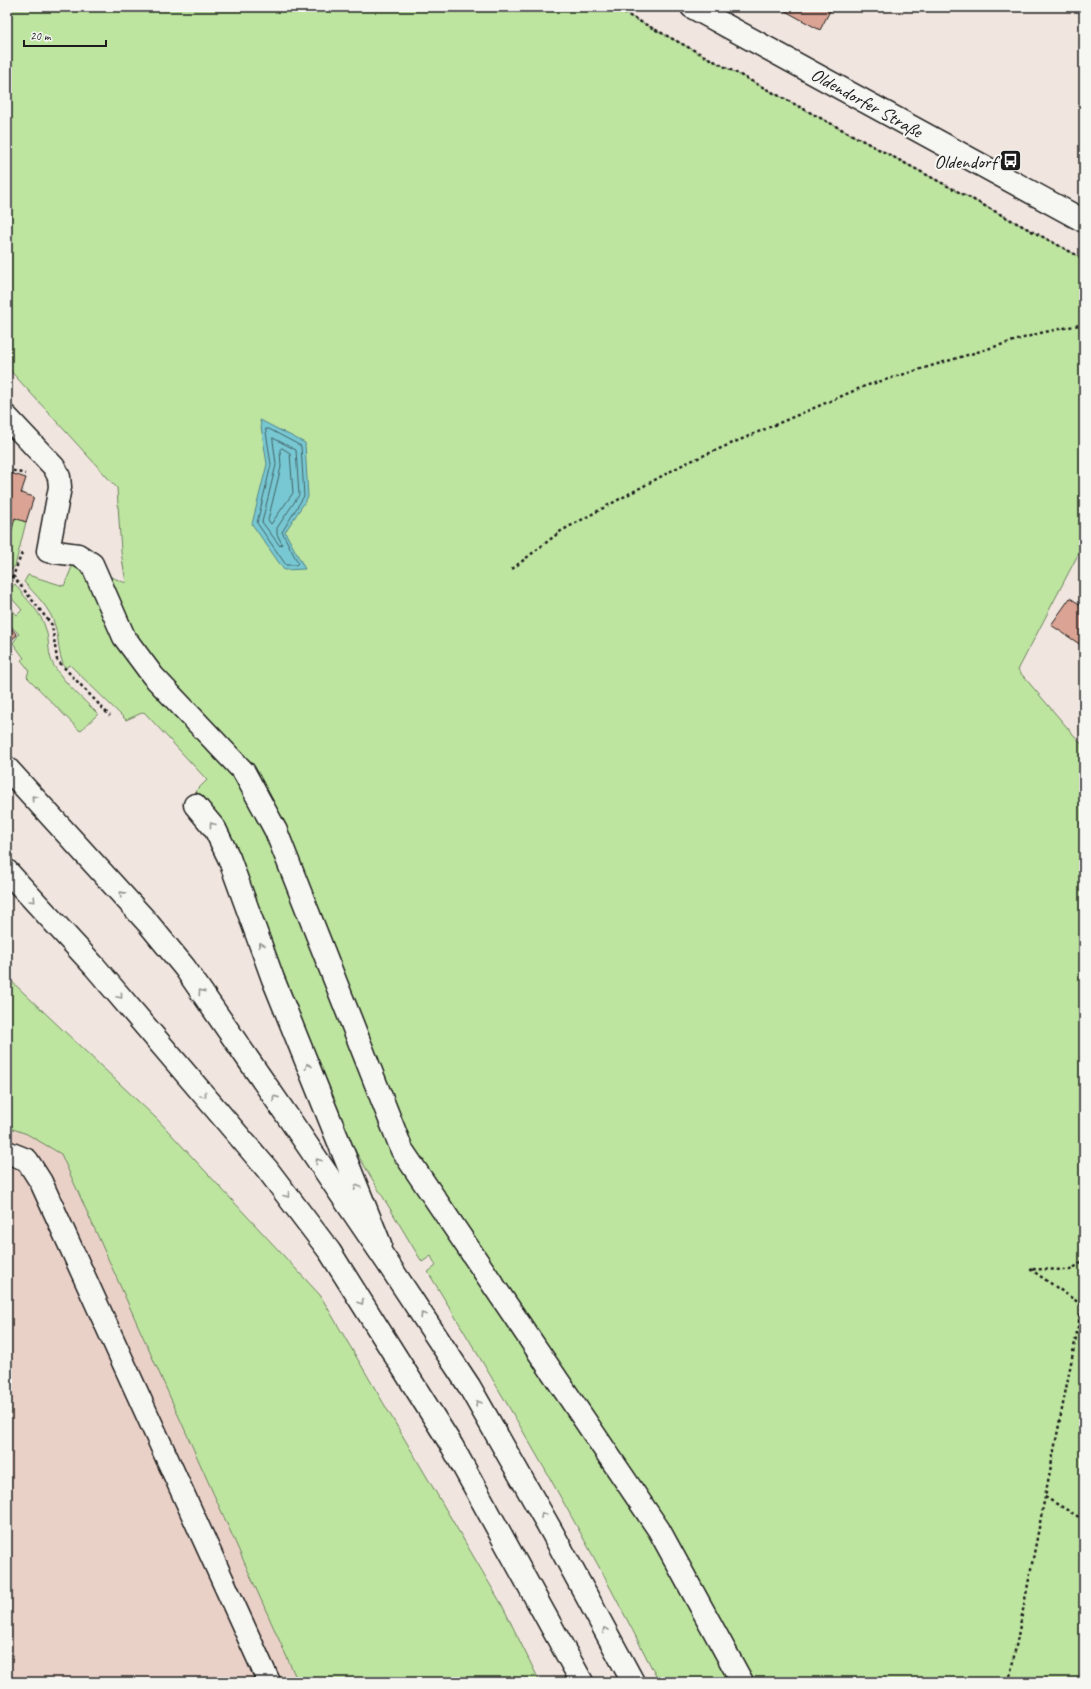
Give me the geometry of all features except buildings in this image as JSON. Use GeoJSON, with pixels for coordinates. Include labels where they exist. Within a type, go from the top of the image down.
{"type":"FeatureCollection","features":[{"type":"Feature","properties":{"kind":"main road","name":"Oldendorfer Straße"},"geometry":{"type":"LineString","coordinates":[[692,7],[1084,221]]}},
{"type":"Feature","properties":{"kind":"main road"},"geometry":{"type":"LineString","coordinates":[[7,417],[54,467],[59,477],[60,487],[48,551],[78,555],[92,564],[124,637],[153,676],[244,772],[276,831],[402,1150],[659,1530],[742,1682]]}},
{"type":"Feature","properties":{"kind":"main road"},"geometry":{"type":"LineString","coordinates":[[7,768],[148,923],[185,968],[387,1262],[469,1386],[552,1532],[633,1682]]}},
{"type":"Feature","properties":{"kind":"main road"},"geometry":{"type":"LineString","coordinates":[[195,805],[215,829],[229,858],[273,979],[387,1262]]}},
{"type":"Feature","properties":{"kind":"main road"},"geometry":{"type":"LineString","coordinates":[[7,871],[95,966],[267,1168],[330,1252],[452,1446],[582,1682]]}},
{"type":"Feature","properties":{"kind":"main road"},"geometry":{"type":"LineString","coordinates":[[7,1152],[27,1160],[41,1182],[269,1682]]}},
{"type":"Feature","properties":{"kind":"path"},"geometry":{"type":"LineString","coordinates":[[614,7],[1084,259]]}},
{"type":"Feature","properties":{"kind":"path"},"geometry":{"type":"LineString","coordinates":[[512,569],[561,531],[684,464],[865,386],[1040,333],[1084,324]]}},
{"type":"Feature","properties":{"kind":"path"},"geometry":{"type":"LineString","coordinates":[[7,582],[13,576],[52,625],[57,660],[110,716]]}},
{"type":"Feature","properties":{"kind":"path"},"geometry":{"type":"LineString","coordinates":[[7,649],[12,656]]}},
{"type":"Feature","properties":{"kind":"path"},"geometry":{"type":"LineString","coordinates":[[1082,1305],[1030,1269],[1070,1270],[1084,1261]]}},
{"type":"Feature","properties":{"kind":"path"},"geometry":{"type":"LineString","coordinates":[[1009,1682],[1084,1296]]}},
{"type":"Feature","properties":{"kind":"path"},"geometry":{"type":"LineString","coordinates":[[1045,1496],[1084,1520]]}},
{"type":"Feature","properties":{"kind":"shaded area"},"geometry":{"type":"Polygon","coordinates":[[[7,1129],[31,1135],[65,1152],[308,1682],[7,1682],[7,1129]]]}},
{"type":"Feature","properties":{"kind":"green space"},"geometry":{"type":"Polygon","coordinates":[[[7,7],[613,7],[1084,259],[1084,543],[1018,670],[1084,747],[1084,1682],[659,1682],[577,1526],[489,1373],[428,1272],[436,1266],[431,1256],[422,1262],[356,1152],[317,1069],[196,795],[197,790],[207,780],[144,712],[126,720],[70,665],[65,668],[62,662],[57,632],[53,620],[42,602],[24,582],[28,575],[64,586],[74,562],[126,583],[121,552],[117,488],[7,367],[7,7]]]}},
{"type":"Feature","properties":{"kind":"green space"},"geometry":{"type":"Polygon","coordinates":[[[15,518],[26,522],[15,566],[7,574],[7,539],[15,518]]]}},
{"type":"Feature","properties":{"kind":"green space"},"geometry":{"type":"Polygon","coordinates":[[[15,584],[37,611],[44,623],[50,657],[58,673],[98,714],[80,731],[27,677],[29,670],[21,660],[24,658],[13,643],[19,634],[7,622],[7,604],[17,615],[22,610],[7,593],[7,591],[15,584]]]}},
{"type":"Feature","properties":{"kind":"green space"},"geometry":{"type":"Polygon","coordinates":[[[7,977],[157,1119],[320,1295],[502,1605],[540,1682],[298,1682],[61,1154],[27,1134],[7,1127],[7,977]]]}},
{"type":"Feature","properties":{"kind":"water"},"geometry":{"type":"Polygon","coordinates":[[[260,420],[305,443],[308,497],[285,532],[305,569],[284,570],[252,524],[267,464],[260,420]]]}},
{"type":"Feature","properties":{"kind":"place","name":"Oldendorf"},"geometry":{"type":"Point","coordinates":[1011,161]}}]}
